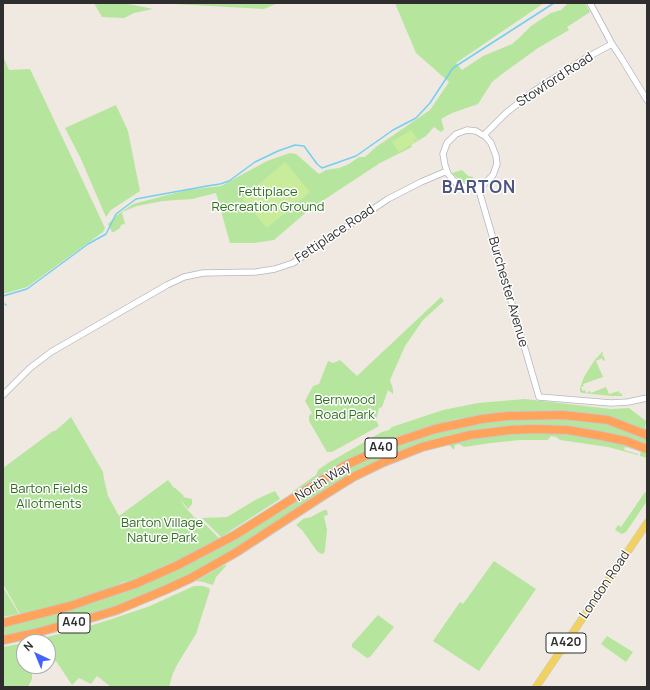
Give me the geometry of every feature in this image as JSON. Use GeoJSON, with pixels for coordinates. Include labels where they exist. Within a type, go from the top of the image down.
{"type":"FeatureCollection","features":[{"type":"Feature","properties":{"kind":"highway","name":"North Way"},"geometry":{"type":"LineString","coordinates":[[3,623],[48,612],[111,592],[135,584],[178,565],[235,535],[346,465],[396,442],[435,429],[482,418],[525,414],[552,414],[608,420],[647,434]]}},
{"type":"Feature","properties":{"kind":"highway","name":"North Way"},"geometry":{"type":"LineString","coordinates":[[3,640],[73,624],[117,610],[186,580],[235,553],[353,477],[384,462],[428,445],[483,433],[536,429],[568,430],[602,436],[626,441],[647,449]]}},
{"type":"Feature","properties":{"kind":"main road","name":"London Road"},"geometry":{"type":"LineString","coordinates":[[536,687],[647,523]]}},
{"type":"Feature","properties":{"kind":"street"},"geometry":{"type":"LineString","coordinates":[[590,3],[612,44],[647,100]]}},
{"type":"Feature","properties":{"kind":"street","name":"Stowford Road"},"geometry":{"type":"LineString","coordinates":[[484,135],[506,113],[534,91],[612,44]]}},
{"type":"Feature","properties":{"kind":"street"},"geometry":{"type":"LineString","coordinates":[[467,130],[476,131],[484,135],[490,141],[497,164],[490,179],[478,187],[469,188],[460,185],[451,178],[447,171],[443,154],[444,148],[449,140],[456,134],[467,130]]}},
{"type":"Feature","properties":{"kind":"street","name":"Fettiplace Road"},"geometry":{"type":"LineString","coordinates":[[3,395],[30,368],[47,355],[161,288],[184,278],[210,272],[260,272],[292,263],[388,199],[421,182],[447,171]]}},
{"type":"Feature","properties":{"kind":"street","name":"Burchester Avenue"},"geometry":{"type":"LineString","coordinates":[[478,187],[539,397],[611,403],[628,402],[647,398]]}},
{"type":"Feature","properties":{"kind":"green space"},"geometry":{"type":"Polygon","coordinates":[[[94,3],[124,3],[153,9],[134,13],[124,18],[102,17],[94,3]]]}},
{"type":"Feature","properties":{"kind":"green space"},"geometry":{"type":"Polygon","coordinates":[[[156,3],[278,3],[264,9],[156,3]]]}},
{"type":"Feature","properties":{"kind":"green space","name":"Fettiplace Recreation Ground"},"geometry":{"type":"Polygon","coordinates":[[[395,3],[544,3],[456,63],[462,70],[483,56],[512,44],[531,26],[551,13],[561,10],[568,3],[585,3],[590,12],[567,27],[569,30],[538,48],[492,82],[478,104],[452,113],[441,119],[444,129],[441,132],[434,127],[426,136],[411,145],[412,147],[380,163],[310,209],[274,240],[254,243],[230,243],[216,193],[192,199],[163,201],[137,206],[122,212],[125,224],[121,225],[120,228],[112,232],[108,224],[117,215],[133,204],[187,190],[221,186],[267,161],[290,153],[296,154],[319,174],[326,170],[339,168],[349,164],[359,157],[365,157],[376,147],[430,110],[449,82],[416,53],[395,3]]]}},
{"type":"Feature","properties":{"kind":"green space"},"geometry":{"type":"Polygon","coordinates":[[[3,56],[9,70],[30,69],[105,228],[103,232],[27,287],[3,294],[3,56]]]}},
{"type":"Feature","properties":{"kind":"green space"},"geometry":{"type":"Polygon","coordinates":[[[116,105],[128,131],[140,191],[111,210],[106,217],[80,157],[65,128],[116,105]]]}},
{"type":"Feature","properties":{"kind":"green space"},"geometry":{"type":"Polygon","coordinates":[[[411,130],[418,140],[416,141],[413,137],[415,142],[399,152],[392,142],[411,130]]]}},
{"type":"Feature","properties":{"kind":"green space"},"geometry":{"type":"Polygon","coordinates":[[[285,162],[310,192],[267,228],[242,198],[285,162]]]}},
{"type":"Feature","properties":{"kind":"green space"},"geometry":{"type":"Polygon","coordinates":[[[462,170],[468,176],[473,177],[475,184],[462,182],[452,173],[462,170]]]}},
{"type":"Feature","properties":{"kind":"green space","name":"Bernwood Road Park"},"geometry":{"type":"Polygon","coordinates":[[[441,297],[444,301],[423,320],[405,346],[390,380],[393,394],[388,390],[382,407],[379,408],[376,420],[379,426],[332,452],[327,452],[309,421],[309,416],[312,413],[305,401],[313,386],[319,384],[328,361],[333,363],[340,360],[357,376],[441,297]]]}},
{"type":"Feature","properties":{"kind":"green space"},"geometry":{"type":"Polygon","coordinates":[[[602,352],[602,356],[603,355],[605,360],[603,361],[602,358],[596,361],[603,377],[583,384],[584,386],[581,387],[586,393],[590,391],[591,393],[606,387],[609,394],[619,391],[620,394],[622,393],[622,396],[611,396],[583,393],[580,392],[580,388],[584,377],[594,361],[602,352]]]}},
{"type":"Feature","properties":{"kind":"green space"},"geometry":{"type":"Polygon","coordinates":[[[525,399],[611,409],[629,408],[646,421],[645,428],[647,430],[610,417],[559,411],[515,412],[456,419],[419,430],[374,447],[353,458],[289,498],[288,496],[316,475],[318,470],[328,463],[392,427],[443,410],[478,403],[525,399]]]}},
{"type":"Feature","properties":{"kind":"green space"},"geometry":{"type":"Polygon","coordinates":[[[71,417],[103,472],[108,496],[119,516],[168,480],[174,488],[184,496],[183,497],[192,499],[192,504],[188,509],[180,499],[194,517],[206,525],[219,538],[182,558],[153,571],[154,573],[139,580],[123,582],[88,598],[24,615],[23,613],[20,614],[3,584],[3,468],[55,431],[71,417]]]}},
{"type":"Feature","properties":{"kind":"green space"},"geometry":{"type":"Polygon","coordinates":[[[554,417],[614,426],[647,438],[647,444],[628,438],[513,426],[471,431],[420,444],[362,469],[240,547],[172,583],[143,596],[85,616],[22,633],[3,636],[3,625],[148,581],[346,468],[422,435],[502,419],[554,417]]]}},
{"type":"Feature","properties":{"kind":"green space"},"geometry":{"type":"Polygon","coordinates":[[[508,432],[542,432],[578,435],[618,442],[647,452],[647,458],[640,456],[641,451],[625,447],[624,450],[638,455],[608,447],[560,440],[551,436],[548,440],[520,440],[464,447],[459,444],[455,445],[454,450],[447,443],[508,432]]]}},
{"type":"Feature","properties":{"kind":"green space"},"geometry":{"type":"Polygon","coordinates":[[[275,491],[280,499],[221,537],[202,518],[227,517],[257,499],[275,491]]]}},
{"type":"Feature","properties":{"kind":"green space"},"geometry":{"type":"Polygon","coordinates":[[[645,492],[647,494],[647,501],[626,532],[622,534],[615,530],[618,525],[621,527],[645,492]]]}},
{"type":"Feature","properties":{"kind":"green space"},"geometry":{"type":"Polygon","coordinates":[[[324,510],[327,510],[328,515],[324,516],[327,530],[325,550],[324,553],[321,554],[317,551],[302,530],[296,525],[303,519],[311,517],[324,510]]]}},
{"type":"Feature","properties":{"kind":"green space"},"geometry":{"type":"Polygon","coordinates":[[[494,561],[536,589],[479,671],[433,641],[460,602],[463,604],[494,561]]]}},
{"type":"Feature","properties":{"kind":"green space"},"geometry":{"type":"Polygon","coordinates":[[[227,565],[216,577],[213,585],[196,581],[222,566],[227,565]]]}},
{"type":"Feature","properties":{"kind":"green space"},"geometry":{"type":"Polygon","coordinates":[[[194,586],[203,586],[209,588],[210,590],[196,634],[178,663],[169,687],[111,687],[97,676],[91,684],[79,678],[72,685],[56,661],[56,635],[80,629],[150,606],[194,586]]]}},
{"type":"Feature","properties":{"kind":"green space"},"geometry":{"type":"Polygon","coordinates":[[[3,587],[19,614],[3,617],[3,587]]]}},
{"type":"Feature","properties":{"kind":"green space"},"geometry":{"type":"Polygon","coordinates":[[[378,615],[394,627],[370,657],[367,658],[352,647],[352,644],[378,615]]]}},
{"type":"Feature","properties":{"kind":"green space"},"geometry":{"type":"Polygon","coordinates":[[[607,636],[633,652],[626,662],[601,644],[607,636]]]}},
{"type":"Feature","properties":{"kind":"green space"},"geometry":{"type":"Polygon","coordinates":[[[16,645],[16,674],[32,674],[32,679],[28,687],[3,687],[3,647],[16,645]]]}},
{"type":"Feature","properties":{"kind":"waterway"},"geometry":{"type":"LineString","coordinates":[[3,296],[27,289],[88,244],[106,234],[116,214],[136,199],[220,184],[229,181],[255,162],[295,145],[304,146],[317,164],[322,168],[356,156],[393,130],[416,118],[430,103],[453,68],[554,3]]}},
{"type":"Feature","properties":{"kind":"district","name":"BARTON"},"geometry":{"type":"Point","coordinates":[479,188]}},
{"type":"Feature","properties":{"kind":"park label","name":"Barton Fields Allotments"},"geometry":{"type":"Point","coordinates":[49,496]}},
{"type":"Feature","properties":{"kind":"park label","name":"Barton Village Nature Park"},"geometry":{"type":"Point","coordinates":[162,530]}}]}
